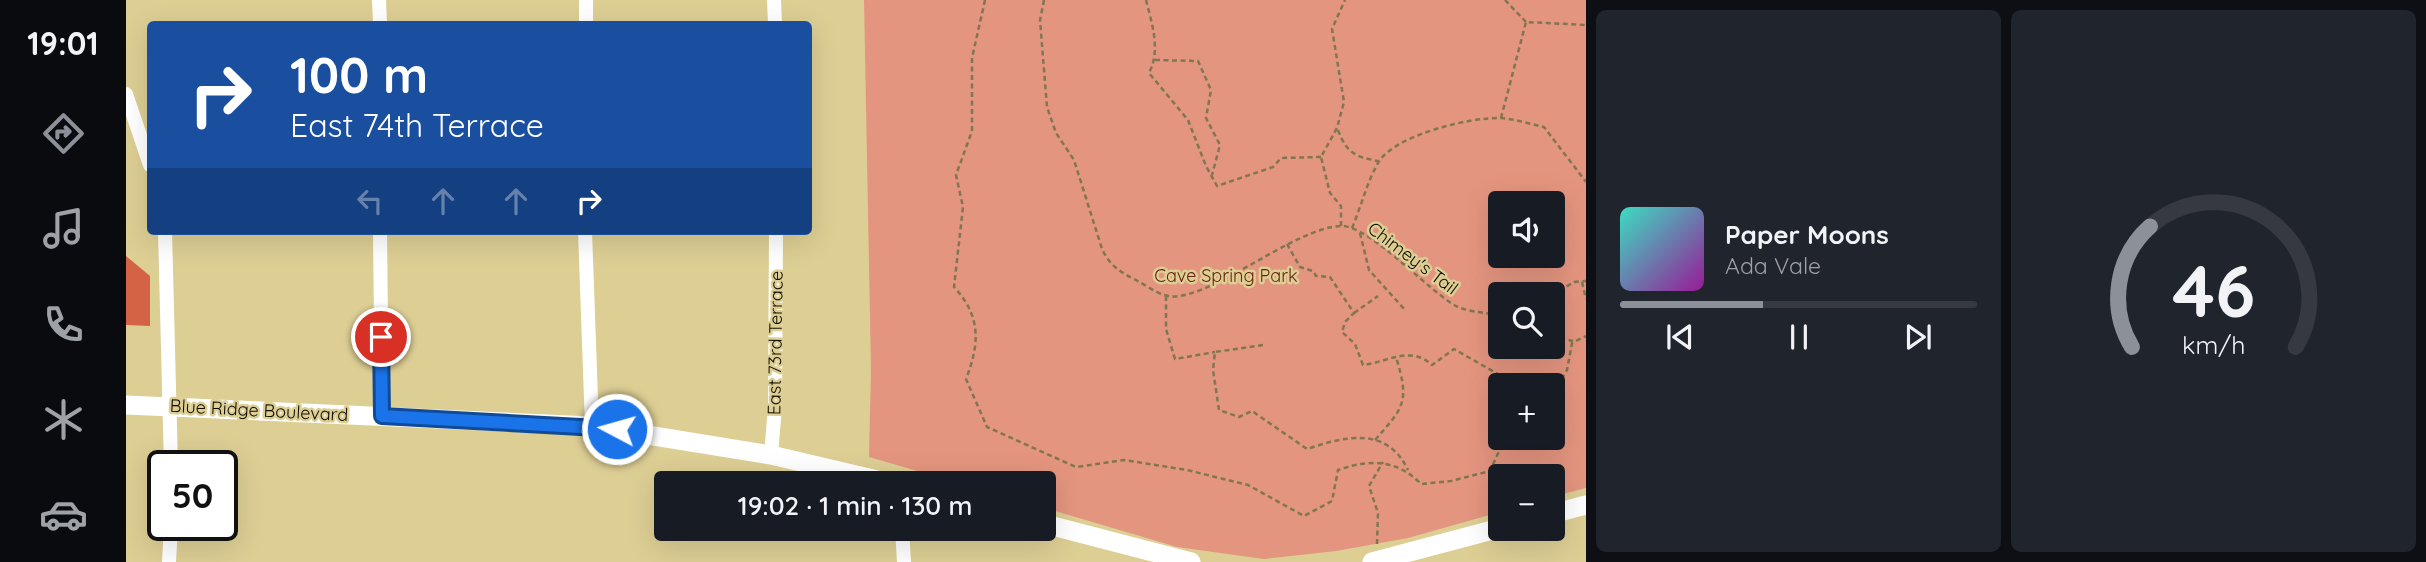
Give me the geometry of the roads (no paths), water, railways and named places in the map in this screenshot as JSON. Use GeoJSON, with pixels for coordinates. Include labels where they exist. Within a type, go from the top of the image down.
{"type":"FeatureCollection","features":[{"type":"Feature","properties":{"kind":"main road","name":"Blue Ridge Boulevard"},"geometry":{"type":"LineString","coordinates":[[126,405],[592,426],[771,455],[839,471]]}},
{"type":"Feature","properties":{"kind":"main road"},"geometry":{"type":"LineString","coordinates":[[1565,511],[1586,505]]}},
{"type":"Feature","properties":{"kind":"main road"},"geometry":{"type":"LineString","coordinates":[[1056,527],[1179,561]]}},
{"type":"Feature","properties":{"kind":"main road"},"geometry":{"type":"LineString","coordinates":[[1375,562],[1488,531]]}},
{"type":"Feature","properties":{"kind":"street"},"geometry":{"type":"LineString","coordinates":[[379,0],[380,21]]}},
{"type":"Feature","properties":{"kind":"street"},"geometry":{"type":"LineString","coordinates":[[586,0],[586,21]]}},
{"type":"Feature","properties":{"kind":"street"},"geometry":{"type":"LineString","coordinates":[[775,0],[775,21]]}},
{"type":"Feature","properties":{"kind":"street"},"geometry":{"type":"LineString","coordinates":[[126,93],[147,156]]}},
{"type":"Feature","properties":{"kind":"street"},"geometry":{"type":"LineString","coordinates":[[166,235],[171,450]]}},
{"type":"Feature","properties":{"kind":"street"},"geometry":{"type":"LineString","coordinates":[[380,235],[382,416]]}},
{"type":"Feature","properties":{"kind":"street"},"geometry":{"type":"LineString","coordinates":[[585,235],[592,426]]}},
{"type":"Feature","properties":{"kind":"street","name":"East 73rd Terrace"},"geometry":{"type":"LineString","coordinates":[[771,455],[775,407],[776,235]]}},
{"type":"Feature","properties":{"kind":"street"},"geometry":{"type":"LineString","coordinates":[[169,562],[170,541]]}},
{"type":"Feature","properties":{"kind":"street"},"geometry":{"type":"LineString","coordinates":[[903,541],[904,562]]}},
{"type":"Feature","properties":{"kind":"park label","name":"Cave Spring Park"},"geometry":{"type":"Point","coordinates":[1226,275]}}]}
